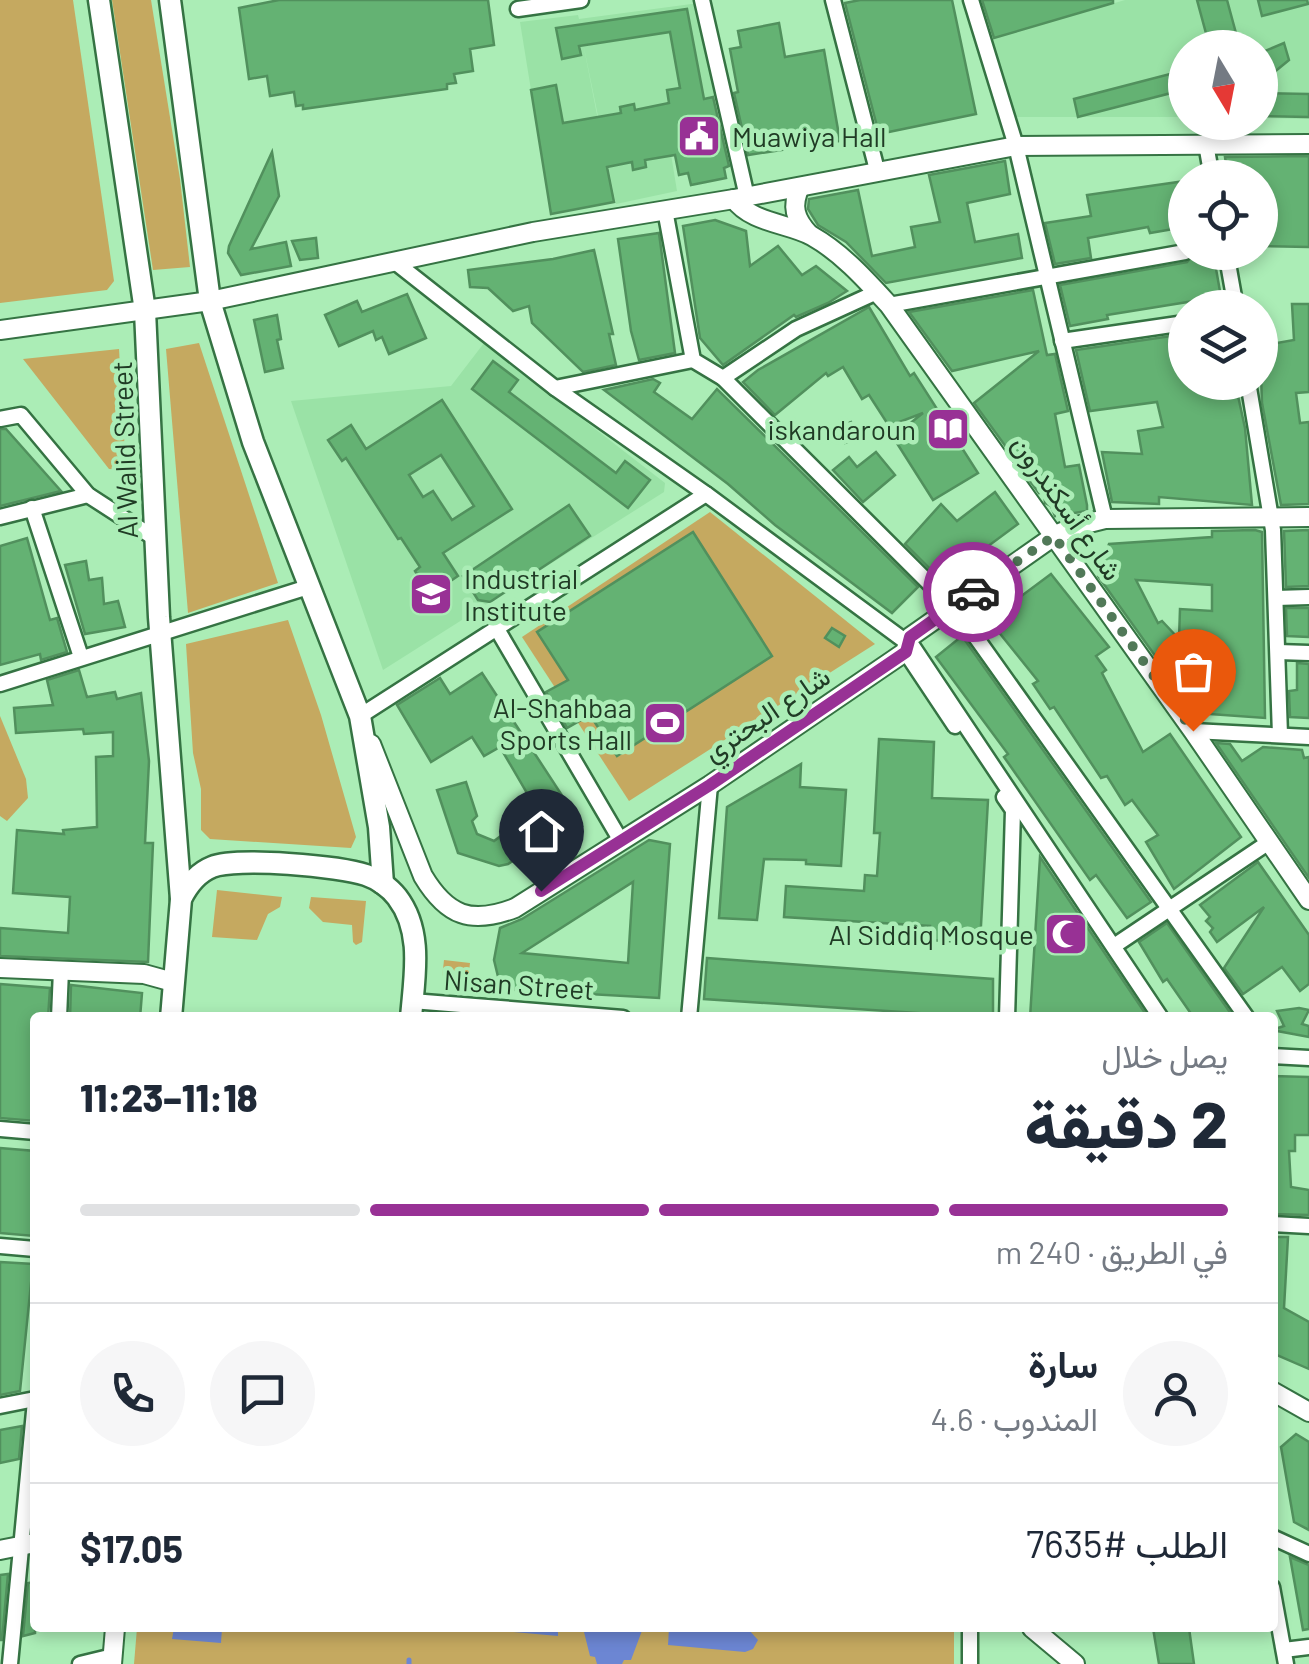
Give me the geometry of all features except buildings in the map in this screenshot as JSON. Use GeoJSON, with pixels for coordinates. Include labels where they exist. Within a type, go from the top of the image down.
{"type":"FeatureCollection","features":[{"type":"Feature","properties":{"kind":"main road","name":"Al Walid Street"},"geometry":{"type":"LineString","coordinates":[[99,0],[145,311],[160,633],[181,899],[172,1012]]}},
{"type":"Feature","properties":{"kind":"main road"},"geometry":{"type":"LineString","coordinates":[[170,0],[210,302],[253,442],[360,716],[379,827],[383,884]]}},
{"type":"Feature","properties":{"kind":"main road"},"geometry":{"type":"LineString","coordinates":[[178,66],[184,35],[183,0]]}},
{"type":"Feature","properties":{"kind":"main road"},"geometry":{"type":"LineString","coordinates":[[0,330],[210,302],[533,232],[1016,146],[1309,144]]}},
{"type":"Feature","properties":{"kind":"main road"},"geometry":{"type":"LineString","coordinates":[[800,187],[794,211],[809,234]]}},
{"type":"Feature","properties":{"kind":"main road","name":"شارع أسكندرون"},"geometry":{"type":"LineString","coordinates":[[740,198],[751,214],[809,234],[848,263],[883,299],[1193,731],[1309,900]]}},
{"type":"Feature","properties":{"kind":"main road","name":"شارع البحتري"},"geometry":{"type":"LineString","coordinates":[[360,716],[423,876],[435,896],[469,916],[490,918],[515,908],[710,785],[907,648],[910,637],[1054,536],[1105,519],[1309,517]]}},
{"type":"Feature","properties":{"kind":"main road"},"geometry":{"type":"LineString","coordinates":[[181,899],[198,875],[227,862],[369,876],[396,896],[412,928],[416,948],[412,1009]]}},
{"type":"Feature","properties":{"kind":"main road"},"geometry":{"type":"LineString","coordinates":[[0,968],[144,974],[174,982]]}},
{"type":"Feature","properties":{"kind":"main road"},"geometry":{"type":"LineString","coordinates":[[1278,1395],[1309,1412]]}},
{"type":"Feature","properties":{"kind":"main road"},"geometry":{"type":"LineString","coordinates":[[0,1550],[28,1545]]}},
{"type":"Feature","properties":{"kind":"main road"},"geometry":{"type":"LineString","coordinates":[[112,1660],[115,1632]]}},
{"type":"Feature","properties":{"kind":"main road"},"geometry":{"type":"LineString","coordinates":[[1037,1632],[1075,1664]]}},
{"type":"Feature","properties":{"kind":"street"},"geometry":{"type":"LineString","coordinates":[[518,9],[581,0]]}},
{"type":"Feature","properties":{"kind":"street"},"geometry":{"type":"LineString","coordinates":[[702,0],[740,198]]}},
{"type":"Feature","properties":{"kind":"street"},"geometry":{"type":"LineString","coordinates":[[832,0],[877,170]]}},
{"type":"Feature","properties":{"kind":"street"},"geometry":{"type":"LineString","coordinates":[[971,0],[1016,146],[1105,519]]}},
{"type":"Feature","properties":{"kind":"street"},"geometry":{"type":"LineString","coordinates":[[1206,144],[1209,160]]}},
{"type":"Feature","properties":{"kind":"street"},"geometry":{"type":"LineString","coordinates":[[665,210],[693,360]]}},
{"type":"Feature","properties":{"kind":"street"},"geometry":{"type":"LineString","coordinates":[[723,378],[796,329],[883,299],[1168,255]]}},
{"type":"Feature","properties":{"kind":"street"},"geometry":{"type":"LineString","coordinates":[[396,262],[556,388],[706,494],[907,648],[1158,1012]]}},
{"type":"Feature","properties":{"kind":"street"},"geometry":{"type":"LineString","coordinates":[[1062,341],[1168,325]]}},
{"type":"Feature","properties":{"kind":"street"},"geometry":{"type":"LineString","coordinates":[[556,388],[693,360],[723,378],[952,607],[1243,1012]]}},
{"type":"Feature","properties":{"kind":"street"},"geometry":{"type":"LineString","coordinates":[[1251,400],[1271,518],[1280,735]]}},
{"type":"Feature","properties":{"kind":"street"},"geometry":{"type":"LineString","coordinates":[[0,419],[21,414],[88,495],[156,539]]}},
{"type":"Feature","properties":{"kind":"street"},"geometry":{"type":"LineString","coordinates":[[360,716],[706,494]]}},
{"type":"Feature","properties":{"kind":"street"},"geometry":{"type":"LineString","coordinates":[[0,516],[88,495]]}},
{"type":"Feature","properties":{"kind":"street"},"geometry":{"type":"LineString","coordinates":[[32,508],[81,658]]}},
{"type":"Feature","properties":{"kind":"street"},"geometry":{"type":"LineString","coordinates":[[0,684],[308,588]]}},
{"type":"Feature","properties":{"kind":"street"},"geometry":{"type":"LineString","coordinates":[[1276,598],[1309,597]]}},
{"type":"Feature","properties":{"kind":"street"},"geometry":{"type":"LineString","coordinates":[[497,629],[621,841]]}},
{"type":"Feature","properties":{"kind":"street"},"geometry":{"type":"LineString","coordinates":[[907,648],[1013,810],[1008,1012]]}},
{"type":"Feature","properties":{"kind":"street"},"geometry":{"type":"LineString","coordinates":[[1278,652],[1309,653]]}},
{"type":"Feature","properties":{"kind":"street"},"geometry":{"type":"LineString","coordinates":[[1193,731],[1309,737]]}},
{"type":"Feature","properties":{"kind":"street"},"geometry":{"type":"LineString","coordinates":[[690,1012],[710,785]]}},
{"type":"Feature","properties":{"kind":"street"},"geometry":{"type":"LineString","coordinates":[[1114,946],[1269,842]]}},
{"type":"Feature","properties":{"kind":"street"},"geometry":{"type":"LineString","coordinates":[[59,1012],[62,970]]}},
{"type":"Feature","properties":{"kind":"street","name":"Nisan Street"},"geometry":{"type":"LineString","coordinates":[[412,1009],[482,1012]]}},
{"type":"Feature","properties":{"kind":"street"},"geometry":{"type":"LineString","coordinates":[[1278,1055],[1309,1058]]}},
{"type":"Feature","properties":{"kind":"street"},"geometry":{"type":"LineString","coordinates":[[0,1129],[30,1132]]}},
{"type":"Feature","properties":{"kind":"street"},"geometry":{"type":"LineString","coordinates":[[1278,1224],[1309,1226]]}},
{"type":"Feature","properties":{"kind":"street"},"geometry":{"type":"LineString","coordinates":[[0,1246],[30,1249]]}},
{"type":"Feature","properties":{"kind":"street"},"geometry":{"type":"LineString","coordinates":[[0,1406],[30,1401]]}},
{"type":"Feature","properties":{"kind":"street"},"geometry":{"type":"LineString","coordinates":[[10,1664],[28,1545],[30,1504]]}},
{"type":"Feature","properties":{"kind":"street"},"geometry":{"type":"LineString","coordinates":[[1278,1539],[1309,1554]]}},
{"type":"Feature","properties":{"kind":"street"},"geometry":{"type":"LineString","coordinates":[[1278,1619],[1285,1657],[1309,1646]]}},
{"type":"Feature","properties":{"kind":"street"},"geometry":{"type":"LineString","coordinates":[[970,1632],[970,1664]]}},
{"type":"Feature","properties":{"kind":"street"},"geometry":{"type":"LineString","coordinates":[[80,1664],[112,1660]]}},
{"type":"Feature","properties":{"kind":"shaded area"},"geometry":{"type":"Polygon","coordinates":[[[0,0],[73,0],[114,281],[107,290],[0,303],[0,0]]]}},
{"type":"Feature","properties":{"kind":"shaded area"},"geometry":{"type":"Polygon","coordinates":[[[112,0],[151,0],[190,267],[153,270],[112,0]]]}},
{"type":"Feature","properties":{"kind":"shaded area"},"geometry":{"type":"Polygon","coordinates":[[[1125,0],[1309,0],[1309,119],[1278,118],[1278,30],[1168,30],[1168,117],[1014,117],[991,39],[1125,0]]]}},
{"type":"Feature","properties":{"kind":"shaded area"},"geometry":{"type":"Polygon","coordinates":[[[699,3],[719,95],[663,105],[677,191],[616,204],[582,38],[614,202],[551,214],[520,22],[578,15],[579,19],[699,3]]]}},
{"type":"Feature","properties":{"kind":"shaded area"},"geometry":{"type":"Polygon","coordinates":[[[199,343],[278,583],[188,613],[166,349],[199,343]]]}},
{"type":"Feature","properties":{"kind":"shaded area","name":"Industrial Institute"},"geometry":{"type":"Polygon","coordinates":[[[484,343],[665,483],[664,492],[383,670],[291,401],[451,386],[484,343]]]}},
{"type":"Feature","properties":{"kind":"shaded area"},"geometry":{"type":"Polygon","coordinates":[[[119,349],[126,470],[109,469],[23,359],[119,349]]]}},
{"type":"Feature","properties":{"kind":"shaded area","name":"Al-Shahbaa Sports Hall"},"geometry":{"type":"Polygon","coordinates":[[[710,512],[875,644],[629,801],[522,637],[710,512]]]}},
{"type":"Feature","properties":{"kind":"shaded area"},"geometry":{"type":"Polygon","coordinates":[[[288,620],[321,715],[356,837],[351,848],[210,839],[201,830],[201,789],[193,753],[186,644],[288,620]]]}},
{"type":"Feature","properties":{"kind":"shaded area"},"geometry":{"type":"Polygon","coordinates":[[[0,716],[26,779],[28,798],[7,821],[0,816],[0,716]]]}},
{"type":"Feature","properties":{"kind":"shaded area"},"geometry":{"type":"Polygon","coordinates":[[[217,890],[282,897],[280,907],[268,914],[257,940],[212,937],[217,890]]]}},
{"type":"Feature","properties":{"kind":"shaded area"},"geometry":{"type":"Polygon","coordinates":[[[311,897],[366,901],[362,942],[353,942],[352,925],[323,922],[309,908],[311,897]]]}},
{"type":"Feature","properties":{"kind":"shaded area"},"geometry":{"type":"Polygon","coordinates":[[[444,960],[470,963],[468,981],[442,978],[444,960]]]}},
{"type":"Feature","properties":{"kind":"shaded area"},"geometry":{"type":"Polygon","coordinates":[[[137,1632],[954,1632],[954,1664],[134,1664],[137,1632]]]}},
{"type":"Feature","properties":{"kind":"water"},"geometry":{"type":"Polygon","coordinates":[[[173,1632],[222,1632],[221,1643],[172,1639],[173,1632]]]}},
{"type":"Feature","properties":{"kind":"water"},"geometry":{"type":"Polygon","coordinates":[[[514,1632],[558,1632],[558,1636],[514,1632]]]}},
{"type":"Feature","properties":{"kind":"water"},"geometry":{"type":"Polygon","coordinates":[[[584,1632],[642,1632],[631,1660],[597,1664],[595,1657],[590,1656],[584,1632]]]}},
{"type":"Feature","properties":{"kind":"water"},"geometry":{"type":"Polygon","coordinates":[[[669,1632],[751,1632],[758,1640],[753,1649],[745,1652],[668,1645],[669,1632]]]}},
{"type":"Feature","properties":{"kind":"way so far"},"geometry":{"type":"LineString","coordinates":[[973,592],[1054,536],[1193,731]]}},
{"type":"Feature","properties":{"kind":"place","name":"Muawiya Hall"},"geometry":{"type":"Point","coordinates":[699,136]}},
{"type":"Feature","properties":{"kind":"place","name":"iskandaroun"},"geometry":{"type":"Point","coordinates":[948,429]}},
{"type":"Feature","properties":{"kind":"place","name":"Industrial Institute"},"geometry":{"type":"Point","coordinates":[431,594]}},
{"type":"Feature","properties":{"kind":"place","name":"Al-Shahbaa Sports Hall"},"geometry":{"type":"Point","coordinates":[665,723]}},
{"type":"Feature","properties":{"kind":"place","name":"Al Siddiq Mosque"},"geometry":{"type":"Point","coordinates":[1066,934]}},
{"type":"Feature","properties":{"kind":"route"},"geometry":{"type":"LineString","coordinates":[[541,891],[710,785],[906,652],[910,637],[973,592]]}}]}
